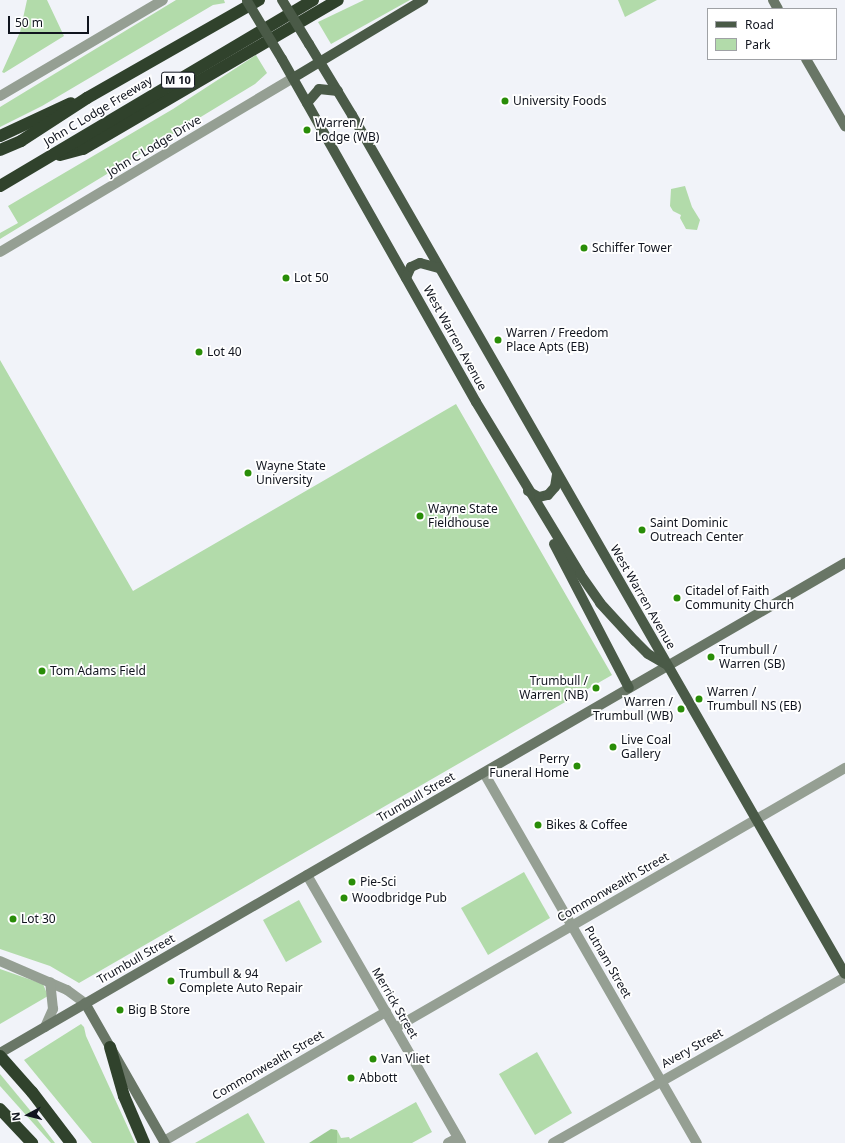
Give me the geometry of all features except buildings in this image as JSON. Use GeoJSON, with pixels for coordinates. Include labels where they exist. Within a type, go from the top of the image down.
{"type":"FeatureCollection","features":[{"type":"Feature","properties":{"kind":"highway","name":"John C Lodge Freeway"},"geometry":{"type":"LineString","coordinates":[[0,150],[21,141],[88,98],[259,0]]}},
{"type":"Feature","properties":{"kind":"highway","name":"John C Lodge Freeway"},"geometry":{"type":"LineString","coordinates":[[0,186],[313,0]]}},
{"type":"Feature","properties":{"kind":"highway"},"geometry":{"type":"LineString","coordinates":[[44,160],[83,149],[338,0]]}},
{"type":"Feature","properties":{"kind":"highway"},"geometry":{"type":"LineString","coordinates":[[0,136],[62,106],[88,98]]}},
{"type":"Feature","properties":{"kind":"highway"},"geometry":{"type":"LineString","coordinates":[[110,1047],[124,1096],[144,1143]]}},
{"type":"Feature","properties":{"kind":"highway"},"geometry":{"type":"LineString","coordinates":[[0,1056],[32,1092],[71,1143]]}},
{"type":"Feature","properties":{"kind":"highway"},"geometry":{"type":"LineString","coordinates":[[0,1109],[32,1143]]}},
{"type":"Feature","properties":{"kind":"main road","name":"West Warren Avenue"},"geometry":{"type":"LineString","coordinates":[[247,0],[536,504],[600,603],[648,654],[668,666]]}},
{"type":"Feature","properties":{"kind":"main road","name":"West Warren Avenue"},"geometry":{"type":"LineString","coordinates":[[282,0],[308,44],[321,61],[845,976]]}},
{"type":"Feature","properties":{"kind":"main road","name":"John C Lodge Drive"},"geometry":{"type":"LineString","coordinates":[[293,78],[423,0]]}},
{"type":"Feature","properties":{"kind":"main road"},"geometry":{"type":"LineString","coordinates":[[307,103],[319,89],[338,91]]}},
{"type":"Feature","properties":{"kind":"main road"},"geometry":{"type":"LineString","coordinates":[[406,278],[411,267],[420,262],[439,268]]}},
{"type":"Feature","properties":{"kind":"main road"},"geometry":{"type":"LineString","coordinates":[[528,491],[539,497],[548,495],[555,486],[557,474]]}},
{"type":"Feature","properties":{"kind":"main road"},"geometry":{"type":"LineString","coordinates":[[536,504],[538,514],[629,688]]}},
{"type":"Feature","properties":{"kind":"street"},"geometry":{"type":"LineString","coordinates":[[0,96],[163,0]]}},
{"type":"Feature","properties":{"kind":"street"},"geometry":{"type":"LineString","coordinates":[[807,60],[845,126]]}},
{"type":"Feature","properties":{"kind":"street","name":"John C Lodge Drive"},"geometry":{"type":"LineString","coordinates":[[0,252],[293,78]]}},
{"type":"Feature","properties":{"kind":"street","name":"Trumbull Street"},"geometry":{"type":"LineString","coordinates":[[0,1053],[845,563]]}},
{"type":"Feature","properties":{"kind":"street","name":"Commonwealth Street"},"geometry":{"type":"LineString","coordinates":[[395,1028],[845,768]]}},
{"type":"Feature","properties":{"kind":"street","name":"Putnam Street"},"geometry":{"type":"LineString","coordinates":[[484,773],[697,1143]]}},
{"type":"Feature","properties":{"kind":"street","name":"Merrick Street"},"geometry":{"type":"LineString","coordinates":[[307,875],[459,1140]]}},
{"type":"Feature","properties":{"kind":"street"},"geometry":{"type":"LineString","coordinates":[[0,961],[50,982],[85,1003],[165,1142]]}},
{"type":"Feature","properties":{"kind":"street","name":"Avery Street"},"geometry":{"type":"LineString","coordinates":[[553,1143],[845,976]]}},
{"type":"Feature","properties":{"kind":"street"},"geometry":{"type":"LineString","coordinates":[[45,1026],[53,1009],[50,982]]}},
{"type":"Feature","properties":{"kind":"street","name":"Commonwealth Street"},"geometry":{"type":"LineString","coordinates":[[165,1142],[386,1012]]}},
{"type":"Feature","properties":{"kind":"street"},"geometry":{"type":"LineString","coordinates":[[448,1143],[459,1140]]}},
{"type":"Feature","properties":{"kind":"green space"},"geometry":{"type":"Polygon","coordinates":[[[27,0],[47,0],[64,36],[4,73],[2,72],[20,32],[27,0]]]}},
{"type":"Feature","properties":{"kind":"green space"},"geometry":{"type":"Polygon","coordinates":[[[176,0],[224,0],[225,3],[213,5],[42,106],[0,127],[0,107],[176,0]]]}},
{"type":"Feature","properties":{"kind":"green space"},"geometry":{"type":"Polygon","coordinates":[[[364,0],[410,0],[331,44],[318,22],[364,0]]]}},
{"type":"Feature","properties":{"kind":"green space"},"geometry":{"type":"Polygon","coordinates":[[[618,0],[657,0],[625,17],[618,0]]]}},
{"type":"Feature","properties":{"kind":"green space"},"geometry":{"type":"Polygon","coordinates":[[[256,55],[267,73],[255,84],[0,239],[0,233],[18,223],[8,206],[173,109],[256,55]]]}},
{"type":"Feature","properties":{"kind":"green space"},"geometry":{"type":"Polygon","coordinates":[[[685,186],[692,207],[700,220],[697,230],[686,229],[680,218],[681,215],[673,211],[670,206],[671,189],[685,186]]]}},
{"type":"Feature","properties":{"kind":"green space","name":"Wayne State University"},"geometry":{"type":"Polygon","coordinates":[[[0,360],[133,591],[456,404],[612,675],[79,983],[50,966],[0,949],[0,360]]]}},
{"type":"Feature","properties":{"kind":"green space"},"geometry":{"type":"Polygon","coordinates":[[[524,872],[550,918],[488,955],[461,908],[524,872]]]}},
{"type":"Feature","properties":{"kind":"green space"},"geometry":{"type":"Polygon","coordinates":[[[299,900],[322,942],[286,962],[263,920],[299,900]]]}},
{"type":"Feature","properties":{"kind":"green space"},"geometry":{"type":"Polygon","coordinates":[[[0,969],[43,984],[48,996],[0,1024],[0,969]]]}},
{"type":"Feature","properties":{"kind":"green space"},"geometry":{"type":"Polygon","coordinates":[[[81,1024],[84,1027],[86,1036],[135,1143],[92,1143],[24,1060],[81,1024]]]}},
{"type":"Feature","properties":{"kind":"green space"},"geometry":{"type":"Polygon","coordinates":[[[537,1052],[572,1113],[535,1135],[499,1074],[537,1052]]]}},
{"type":"Feature","properties":{"kind":"green space"},"geometry":{"type":"Polygon","coordinates":[[[0,1074],[55,1143],[51,1143],[0,1086],[0,1074]]]}},
{"type":"Feature","properties":{"kind":"green space"},"geometry":{"type":"Polygon","coordinates":[[[416,1102],[432,1132],[412,1143],[315,1143],[337,1130],[341,1138],[349,1137],[350,1139],[416,1102]]]}},
{"type":"Feature","properties":{"kind":"green space"},"geometry":{"type":"Polygon","coordinates":[[[248,1113],[265,1143],[195,1143],[248,1113]]]}},
{"type":"Feature","properties":{"kind":"green space"},"geometry":{"type":"Polygon","coordinates":[[[331,1129],[337,1130],[337,1143],[309,1143],[331,1129]]]}},
{"type":"Feature","properties":{"kind":"place","name":"University Foods"},"geometry":{"type":"Point","coordinates":[505,101]}},
{"type":"Feature","properties":{"kind":"place","name":"Warren / Lodge (WB)"},"geometry":{"type":"Point","coordinates":[307,130]}},
{"type":"Feature","properties":{"kind":"place","name":"Schiffer Tower"},"geometry":{"type":"Point","coordinates":[584,248]}},
{"type":"Feature","properties":{"kind":"place","name":"Lot 50"},"geometry":{"type":"Point","coordinates":[286,278]}},
{"type":"Feature","properties":{"kind":"place","name":"Warren / Freedom Place Apts (EB)"},"geometry":{"type":"Point","coordinates":[498,340]}},
{"type":"Feature","properties":{"kind":"place","name":"Lot 40"},"geometry":{"type":"Point","coordinates":[199,352]}},
{"type":"Feature","properties":{"kind":"place","name":"Wayne State University"},"geometry":{"type":"Point","coordinates":[248,473]}},
{"type":"Feature","properties":{"kind":"place","name":"Wayne State Fieldhouse"},"geometry":{"type":"Point","coordinates":[420,516]}},
{"type":"Feature","properties":{"kind":"place","name":"Saint Dominic Outreach Center"},"geometry":{"type":"Point","coordinates":[642,530]}},
{"type":"Feature","properties":{"kind":"place","name":"Citadel of Faith Community Church"},"geometry":{"type":"Point","coordinates":[677,598]}},
{"type":"Feature","properties":{"kind":"place","name":"Trumbull / Warren (SB)"},"geometry":{"type":"Point","coordinates":[711,657]}},
{"type":"Feature","properties":{"kind":"place","name":"Tom Adams Field"},"geometry":{"type":"Point","coordinates":[42,671]}},
{"type":"Feature","properties":{"kind":"place","name":"Trumbull / Warren (NB)"},"geometry":{"type":"Point","coordinates":[596,688]}},
{"type":"Feature","properties":{"kind":"place","name":"Warren / Trumbull NS (EB)"},"geometry":{"type":"Point","coordinates":[699,699]}},
{"type":"Feature","properties":{"kind":"place","name":"Warren / Trumbull (WB)"},"geometry":{"type":"Point","coordinates":[681,709]}},
{"type":"Feature","properties":{"kind":"place","name":"Live Coal Gallery"},"geometry":{"type":"Point","coordinates":[613,747]}},
{"type":"Feature","properties":{"kind":"place","name":"Perry Funeral Home"},"geometry":{"type":"Point","coordinates":[577,766]}},
{"type":"Feature","properties":{"kind":"place","name":"Bikes & Coffee"},"geometry":{"type":"Point","coordinates":[538,825]}},
{"type":"Feature","properties":{"kind":"place","name":"Pie-Sci"},"geometry":{"type":"Point","coordinates":[352,882]}},
{"type":"Feature","properties":{"kind":"place","name":"Woodbridge Pub"},"geometry":{"type":"Point","coordinates":[344,898]}},
{"type":"Feature","properties":{"kind":"place","name":"Lot 30"},"geometry":{"type":"Point","coordinates":[13,919]}},
{"type":"Feature","properties":{"kind":"place","name":"Trumbull & 94 Complete Auto Repair"},"geometry":{"type":"Point","coordinates":[171,981]}},
{"type":"Feature","properties":{"kind":"place","name":"Big B Store"},"geometry":{"type":"Point","coordinates":[120,1010]}},
{"type":"Feature","properties":{"kind":"place","name":"Van Vliet"},"geometry":{"type":"Point","coordinates":[373,1059]}},
{"type":"Feature","properties":{"kind":"place","name":"Abbott"},"geometry":{"type":"Point","coordinates":[351,1078]}}]}
